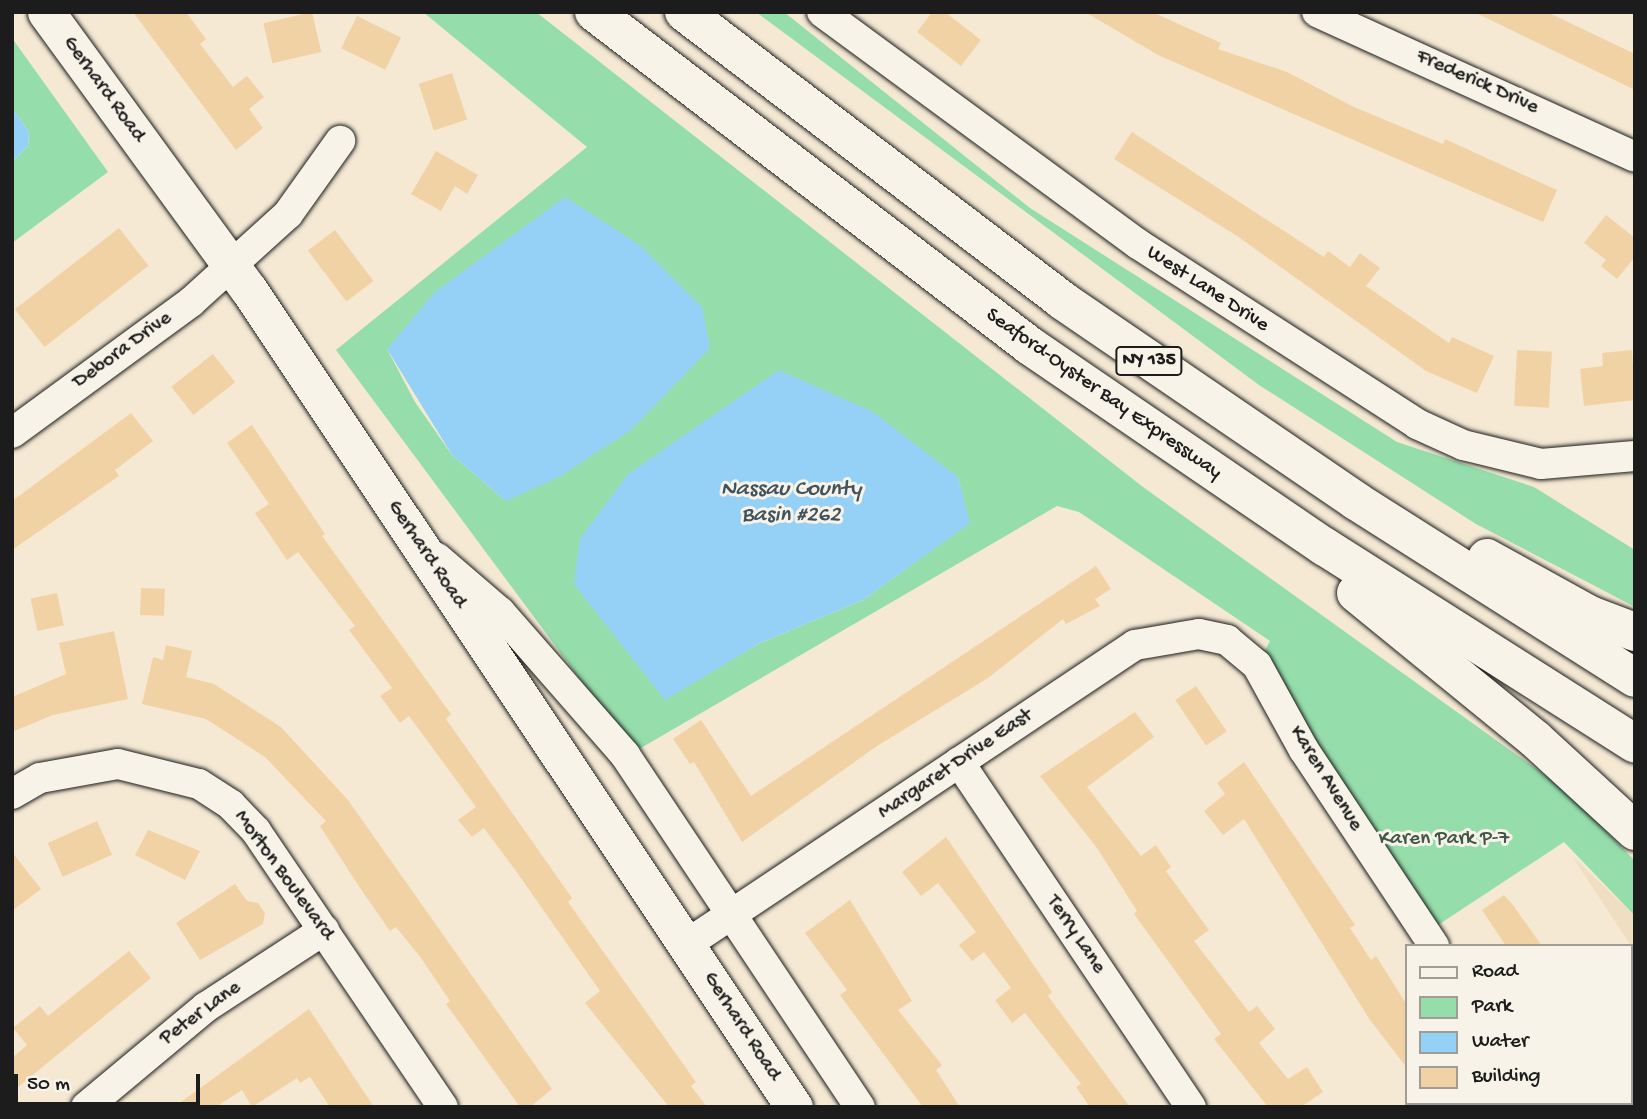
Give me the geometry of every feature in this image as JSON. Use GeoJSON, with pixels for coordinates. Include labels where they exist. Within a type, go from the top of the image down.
{"type":"FeatureCollection","features":[{"type":"Feature","properties":{"kind":"highway","name":"Seaford-Oyster Bay Expressway"},"geometry":{"type":"LineString","coordinates":[[594,12],[887,240],[1181,451],[1635,744]]}},
{"type":"Feature","properties":{"kind":"highway","name":"NY 135"},"geometry":{"type":"LineString","coordinates":[[684,12],[1052,293],[1212,405],[1635,678]]}},
{"type":"Feature","properties":{"kind":"highway"},"geometry":{"type":"LineString","coordinates":[[1212,405],[1590,615],[1635,632]]}},
{"type":"Feature","properties":{"kind":"highway"},"geometry":{"type":"LineString","coordinates":[[1181,451],[1535,738],[1635,831]]}},
{"type":"Feature","properties":{"kind":"street","name":"Gerhard Road"},"geometry":{"type":"LineString","coordinates":[[46,12],[229,263],[794,1107]]}},
{"type":"Feature","properties":{"kind":"street","name":"West Lane Drive"},"geometry":{"type":"LineString","coordinates":[[822,12],[1138,244],[1417,424],[1464,445],[1541,464],[1635,456]]}},
{"type":"Feature","properties":{"kind":"street","name":"Frederick Drive"},"geometry":{"type":"LineString","coordinates":[[1317,12],[1635,157]]}},
{"type":"Feature","properties":{"kind":"street","name":"Debora Drive"},"geometry":{"type":"LineString","coordinates":[[12,433],[191,302],[229,263],[288,214],[340,141]]}},
{"type":"Feature","properties":{"kind":"street"},"geometry":{"type":"LineString","coordinates":[[418,542],[500,612],[625,755],[731,918],[860,1107]]}},
{"type":"Feature","properties":{"kind":"street","name":"Margaret Drive East"},"geometry":{"type":"LineString","coordinates":[[687,944],[731,918],[1135,645],[1199,634],[1239,648]]}},
{"type":"Feature","properties":{"kind":"street","name":"Karen Avenue"},"geometry":{"type":"LineString","coordinates":[[1239,648],[1257,665],[1304,750],[1433,944]]}},
{"type":"Feature","properties":{"kind":"street","name":"Terry Lane"},"geometry":{"type":"LineString","coordinates":[[959,762],[1191,1107]]}},
{"type":"Feature","properties":{"kind":"street","name":"Morton Boulevard"},"geometry":{"type":"LineString","coordinates":[[12,794],[51,775],[118,764],[199,784],[231,805],[256,831],[443,1107]]}},
{"type":"Feature","properties":{"kind":"street","name":"Peter Lane"},"geometry":{"type":"LineString","coordinates":[[86,1107],[206,1007],[324,930]]}},
{"type":"Feature","properties":{"kind":"shaded area"},"geometry":{"type":"Polygon","coordinates":[[[1572,856],[1635,916],[1635,960],[1633,944],[1630,944],[1572,856]]]}},
{"type":"Feature","properties":{"kind":"green space","name":"Karen Park P-7"},"geometry":{"type":"Polygon","coordinates":[[[423,12],[536,12],[1143,487],[1567,791],[1635,861],[1635,916],[1564,842],[1426,933],[1257,665],[1270,641],[1079,512],[1057,506],[634,752],[336,350],[587,147],[423,12]],[[387,349],[415,402],[452,455],[506,501],[387,349]],[[958,477],[664,699],[760,643],[863,600],[969,523],[958,477]]]}},
{"type":"Feature","properties":{"kind":"green space"},"geometry":{"type":"Polygon","coordinates":[[[756,12],[784,12],[1030,208],[1397,442],[1534,487],[1635,550],[1635,607],[1476,524],[1259,385],[756,12]]]}},
{"type":"Feature","properties":{"kind":"green space"},"geometry":{"type":"Polygon","coordinates":[[[12,38],[108,172],[12,243],[12,162],[28,146],[29,132],[12,108],[12,38]]]}},
{"type":"Feature","properties":{"kind":"water"},"geometry":{"type":"Polygon","coordinates":[[[12,108],[29,132],[28,146],[12,162],[12,108]]]}},
{"type":"Feature","properties":{"kind":"water"},"geometry":{"type":"Polygon","coordinates":[[[565,197],[641,246],[702,307],[710,348],[631,430],[557,478],[506,501],[452,455],[387,349],[435,292],[565,197]]]}},
{"type":"Feature","properties":{"kind":"water","name":"Nassau County Basin #262"},"geometry":{"type":"Polygon","coordinates":[[[779,370],[873,412],[958,477],[970,523],[863,600],[760,643],[665,700],[574,584],[580,539],[628,474],[779,370]]]}},
{"type":"Feature","properties":{"kind":"building"},"geometry":{"type":"Polygon","coordinates":[[[133,12],[186,12],[206,39],[200,44],[233,87],[247,76],[264,97],[249,109],[263,128],[236,150],[133,12]]]}},
{"type":"Feature","properties":{"kind":"building"},"geometry":{"type":"Polygon","coordinates":[[[312,12],[321,52],[273,63],[263,23],[312,12]]]}},
{"type":"Feature","properties":{"kind":"building"},"geometry":{"type":"Polygon","coordinates":[[[932,12],[945,12],[981,40],[961,66],[917,32],[932,12]]]}},
{"type":"Feature","properties":{"kind":"building"},"geometry":{"type":"Polygon","coordinates":[[[1085,12],[1152,12],[1221,43],[1218,49],[1287,72],[1354,107],[1443,144],[1445,139],[1557,190],[1543,222],[1160,56],[1085,12]]]}},
{"type":"Feature","properties":{"kind":"building"},"geometry":{"type":"Polygon","coordinates":[[[1474,12],[1547,12],[1635,54],[1635,90],[1474,12]]]}},
{"type":"Feature","properties":{"kind":"building"},"geometry":{"type":"Polygon","coordinates":[[[357,16],[401,37],[385,70],[341,48],[357,16]]]}},
{"type":"Feature","properties":{"kind":"building"},"geometry":{"type":"Polygon","coordinates":[[[452,73],[467,120],[434,130],[419,84],[452,73]]]}},
{"type":"Feature","properties":{"kind":"building"},"geometry":{"type":"Polygon","coordinates":[[[1132,132],[1324,257],[1328,251],[1350,267],[1360,253],[1380,268],[1366,286],[1449,343],[1452,337],[1494,356],[1477,393],[1426,371],[1237,236],[1114,159],[1132,132]]]}},
{"type":"Feature","properties":{"kind":"building"},"geometry":{"type":"Polygon","coordinates":[[[436,151],[478,175],[467,194],[455,186],[441,211],[411,194],[436,151]]]}},
{"type":"Feature","properties":{"kind":"building"},"geometry":{"type":"Polygon","coordinates":[[[1606,215],[1635,238],[1635,257],[1617,279],[1601,266],[1606,260],[1584,243],[1606,215]]]}},
{"type":"Feature","properties":{"kind":"building"},"geometry":{"type":"Polygon","coordinates":[[[119,228],[149,266],[45,347],[15,309],[119,228]]]}},
{"type":"Feature","properties":{"kind":"building"},"geometry":{"type":"Polygon","coordinates":[[[335,230],[374,281],[346,302],[308,250],[335,230]]]}},
{"type":"Feature","properties":{"kind":"building"},"geometry":{"type":"Polygon","coordinates":[[[1517,350],[1552,352],[1549,408],[1514,406],[1517,350]]]}},
{"type":"Feature","properties":{"kind":"building"},"geometry":{"type":"Polygon","coordinates":[[[1632,350],[1635,400],[1584,406],[1580,369],[1603,366],[1602,353],[1632,350]]]}},
{"type":"Feature","properties":{"kind":"building"},"geometry":{"type":"Polygon","coordinates":[[[213,354],[235,382],[193,415],[171,387],[213,354]]]}},
{"type":"Feature","properties":{"kind":"building"},"geometry":{"type":"Polygon","coordinates":[[[131,413],[153,441],[115,470],[119,476],[12,550],[12,501],[131,413]]]}},
{"type":"Feature","properties":{"kind":"building"},"geometry":{"type":"Polygon","coordinates":[[[252,425],[325,534],[322,536],[451,714],[446,719],[572,898],[568,902],[696,1082],[691,1086],[707,1107],[669,1107],[585,1003],[600,991],[516,871],[484,828],[472,837],[458,820],[476,807],[409,716],[400,723],[380,696],[392,688],[349,630],[355,626],[298,552],[287,560],[255,513],[269,504],[227,443],[252,425]]]}},
{"type":"Feature","properties":{"kind":"building"},"geometry":{"type":"Polygon","coordinates":[[[1096,566],[1111,589],[1095,599],[1100,606],[1066,624],[1063,619],[988,678],[877,746],[742,842],[694,762],[690,764],[673,739],[701,720],[751,796],[1096,566]]]}},
{"type":"Feature","properties":{"kind":"building"},"geometry":{"type":"Polygon","coordinates":[[[141,588],[165,589],[164,616],[140,615],[141,588]]]}},
{"type":"Feature","properties":{"kind":"building"},"geometry":{"type":"Polygon","coordinates":[[[57,593],[64,625],[37,631],[31,599],[57,593]]]}},
{"type":"Feature","properties":{"kind":"building"},"geometry":{"type":"Polygon","coordinates":[[[114,631],[128,699],[53,715],[12,732],[12,697],[66,674],[59,643],[114,631]]]}},
{"type":"Feature","properties":{"kind":"building"},"geometry":{"type":"Polygon","coordinates":[[[166,645],[192,651],[186,677],[214,684],[281,727],[348,800],[552,1089],[530,1107],[520,1107],[446,1004],[450,1001],[421,958],[396,927],[390,931],[360,888],[320,826],[326,821],[265,757],[206,719],[142,704],[153,657],[163,660],[166,645]]]}},
{"type":"Feature","properties":{"kind":"building"},"geometry":{"type":"Polygon","coordinates":[[[1196,686],[1227,732],[1206,746],[1175,700],[1196,686]]]}},
{"type":"Feature","properties":{"kind":"building"},"geometry":{"type":"Polygon","coordinates":[[[1135,712],[1154,737],[1087,787],[1141,856],[1156,845],[1171,867],[1166,871],[1209,930],[1194,941],[1249,1012],[1257,1006],[1275,1029],[1259,1043],[1288,1079],[1307,1067],[1323,1092],[1301,1107],[1268,1107],[1214,1039],[1221,1034],[1134,914],[1137,911],[1097,848],[1040,776],[1135,712]]]}},
{"type":"Feature","properties":{"kind":"building"},"geometry":{"type":"Polygon","coordinates":[[[1244,762],[1355,925],[1350,928],[1371,960],[1376,956],[1406,1003],[1406,1067],[1370,1020],[1244,819],[1223,835],[1204,811],[1225,794],[1217,783],[1244,762]]]}},
{"type":"Feature","properties":{"kind":"building"},"geometry":{"type":"Polygon","coordinates":[[[97,821],[112,855],[63,877],[48,843],[97,821]]]}},
{"type":"Feature","properties":{"kind":"building"},"geometry":{"type":"Polygon","coordinates":[[[148,830],[200,851],[185,880],[135,855],[148,830]]]}},
{"type":"Feature","properties":{"kind":"building"},"geometry":{"type":"Polygon","coordinates":[[[946,837],[1052,992],[1048,996],[1130,1107],[1090,1107],[1076,1087],[1081,1084],[1025,1013],[1012,1023],[995,1000],[1011,988],[984,952],[972,961],[959,945],[976,932],[938,883],[921,896],[902,872],[946,837]]]}},
{"type":"Feature","properties":{"kind":"building"},"geometry":{"type":"Polygon","coordinates":[[[12,852],[41,889],[12,911],[12,852]]]}},
{"type":"Feature","properties":{"kind":"building"},"geometry":{"type":"Polygon","coordinates":[[[235,884],[247,901],[258,903],[265,913],[263,924],[200,960],[176,923],[235,884]]]}},
{"type":"Feature","properties":{"kind":"building"},"geometry":{"type":"Polygon","coordinates":[[[1504,895],[1541,944],[1505,944],[1482,910],[1504,895]]]}},
{"type":"Feature","properties":{"kind":"building"},"geometry":{"type":"Polygon","coordinates":[[[850,900],[912,1001],[898,1010],[942,1065],[936,1070],[960,1107],[923,1107],[840,995],[847,990],[805,933],[850,900]]]}},
{"type":"Feature","properties":{"kind":"building"},"geometry":{"type":"Polygon","coordinates":[[[129,951],[151,978],[12,1092],[12,1058],[27,1045],[13,1028],[40,1006],[48,1016],[129,951]]]}},
{"type":"Feature","properties":{"kind":"building"},"geometry":{"type":"Polygon","coordinates":[[[309,1009],[374,1107],[330,1107],[310,1077],[300,1083],[297,1078],[252,1107],[242,1090],[216,1107],[174,1107],[309,1009]]]}}]}
